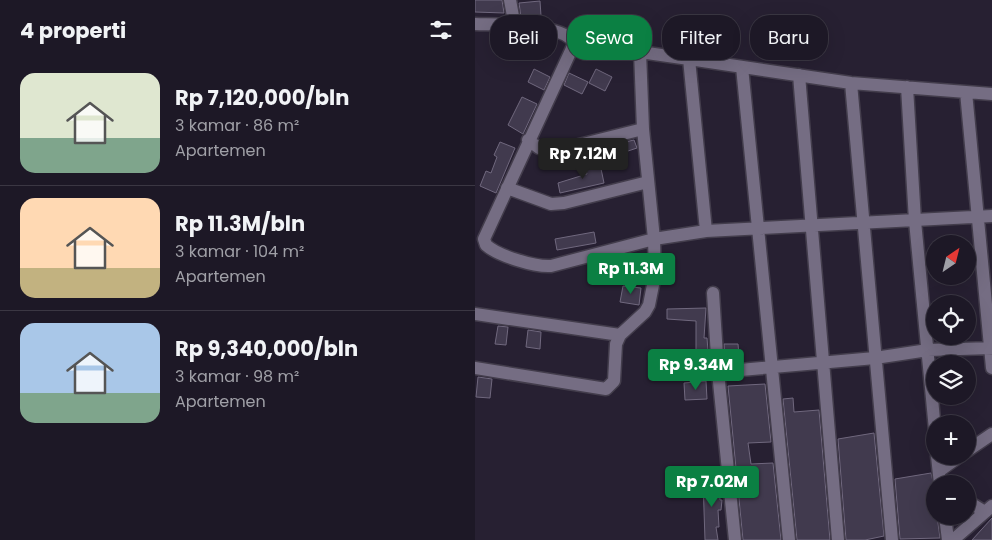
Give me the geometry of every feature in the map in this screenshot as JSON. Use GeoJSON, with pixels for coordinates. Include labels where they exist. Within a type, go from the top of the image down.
{"type":"FeatureCollection","features":[{"type":"Feature","properties":{"kind":"street"},"geometry":{"type":"LineString","coordinates":[[510,0],[513,15]]}},
{"type":"Feature","properties":{"kind":"street"},"geometry":{"type":"LineString","coordinates":[[475,24],[490,25]]}},
{"type":"Feature","properties":{"kind":"street"},"geometry":{"type":"LineString","coordinates":[[567,60],[528,140],[484,241],[489,248],[536,265],[551,266],[654,239],[706,231],[758,230],[863,222],[992,216]]}},
{"type":"Feature","properties":{"kind":"street"},"geometry":{"type":"LineString","coordinates":[[475,368],[606,389],[614,382],[615,349],[620,335],[641,318],[649,305],[654,280],[654,239],[643,129],[640,60]]}},
{"type":"Feature","properties":{"kind":"street"},"geometry":{"type":"LineString","coordinates":[[689,60],[706,231]]}},
{"type":"Feature","properties":{"kind":"street"},"geometry":{"type":"LineString","coordinates":[[696,60],[851,82],[992,94]]}},
{"type":"Feature","properties":{"kind":"street"},"geometry":{"type":"LineString","coordinates":[[742,67],[789,540]]}},
{"type":"Feature","properties":{"kind":"street"},"geometry":{"type":"LineString","coordinates":[[799,75],[838,540]]}},
{"type":"Feature","properties":{"kind":"street"},"geometry":{"type":"LineString","coordinates":[[851,82],[892,540]]}},
{"type":"Feature","properties":{"kind":"street"},"geometry":{"type":"LineString","coordinates":[[907,87],[915,221],[934,415]]}},
{"type":"Feature","properties":{"kind":"street"},"geometry":{"type":"LineString","coordinates":[[966,92],[992,368]]}},
{"type":"Feature","properties":{"kind":"street"},"geometry":{"type":"LineString","coordinates":[[528,140],[539,148],[555,151],[643,129]]}},
{"type":"Feature","properties":{"kind":"street"},"geometry":{"type":"LineString","coordinates":[[507,188],[551,204],[564,204],[648,182]]}},
{"type":"Feature","properties":{"kind":"street"},"geometry":{"type":"LineString","coordinates":[[713,293],[718,372],[735,540]]}},
{"type":"Feature","properties":{"kind":"street"},"geometry":{"type":"LineString","coordinates":[[475,314],[620,335]]}},
{"type":"Feature","properties":{"kind":"street"},"geometry":{"type":"LineString","coordinates":[[718,372],[875,358],[928,350],[990,348]]}},
{"type":"Feature","properties":{"kind":"street"},"geometry":{"type":"LineString","coordinates":[[976,445],[992,434]]}},
{"type":"Feature","properties":{"kind":"street"},"geometry":{"type":"LineString","coordinates":[[945,475],[953,465]]}},
{"type":"Feature","properties":{"kind":"street"},"geometry":{"type":"LineString","coordinates":[[953,540],[988,509],[976,504]]}},
{"type":"Feature","properties":{"kind":"street"},"geometry":{"type":"LineString","coordinates":[[946,525],[948,540]]}},
{"type":"Feature","properties":{"kind":"building"},"geometry":{"type":"Polygon","coordinates":[[[475,0],[502,0],[504,13],[475,12],[475,0]]]}},
{"type":"Feature","properties":{"kind":"building"},"geometry":{"type":"Polygon","coordinates":[[[540,1],[541,15],[521,15],[519,3],[540,1]]]}},
{"type":"Feature","properties":{"kind":"building"},"geometry":{"type":"Polygon","coordinates":[[[534,69],[550,77],[544,90],[528,82],[534,69]]]}},
{"type":"Feature","properties":{"kind":"building"},"geometry":{"type":"Polygon","coordinates":[[[596,69],[612,77],[605,91],[589,83],[596,69]]]}},
{"type":"Feature","properties":{"kind":"building"},"geometry":{"type":"Polygon","coordinates":[[[569,73],[588,82],[582,94],[564,85],[569,73]]]}},
{"type":"Feature","properties":{"kind":"building"},"geometry":{"type":"Polygon","coordinates":[[[522,97],[537,104],[523,134],[508,125],[522,97]]]}},
{"type":"Feature","properties":{"kind":"building"},"geometry":{"type":"Polygon","coordinates":[[[634,140],[637,148],[625,152],[624,148],[606,156],[607,159],[594,163],[591,150],[634,140]]]}},
{"type":"Feature","properties":{"kind":"building"},"geometry":{"type":"Polygon","coordinates":[[[500,142],[515,148],[496,193],[480,186],[486,171],[491,173],[497,157],[494,155],[500,142]]]}},
{"type":"Feature","properties":{"kind":"building"},"geometry":{"type":"Polygon","coordinates":[[[600,164],[604,183],[560,193],[558,183],[587,174],[585,168],[600,164]]]}},
{"type":"Feature","properties":{"kind":"building"},"geometry":{"type":"Polygon","coordinates":[[[594,232],[596,243],[557,250],[555,239],[594,232]]]}},
{"type":"Feature","properties":{"kind":"building"},"geometry":{"type":"Polygon","coordinates":[[[623,286],[641,288],[639,305],[620,302],[623,286]]]}},
{"type":"Feature","properties":{"kind":"building"},"geometry":{"type":"Polygon","coordinates":[[[706,308],[704,338],[707,338],[708,351],[704,351],[704,362],[696,362],[696,321],[667,319],[667,309],[706,308]]]}},
{"type":"Feature","properties":{"kind":"building"},"geometry":{"type":"Polygon","coordinates":[[[498,326],[508,327],[506,345],[495,344],[498,326]]]}},
{"type":"Feature","properties":{"kind":"building"},"geometry":{"type":"Polygon","coordinates":[[[528,330],[541,332],[540,349],[526,347],[528,330]]]}},
{"type":"Feature","properties":{"kind":"building"},"geometry":{"type":"Polygon","coordinates":[[[724,344],[738,344],[739,355],[725,355],[724,344]]]}},
{"type":"Feature","properties":{"kind":"building"},"geometry":{"type":"Polygon","coordinates":[[[478,377],[492,379],[490,398],[476,397],[478,377]]]}},
{"type":"Feature","properties":{"kind":"building"},"geometry":{"type":"Polygon","coordinates":[[[706,381],[707,399],[685,400],[684,383],[706,381]]]}},
{"type":"Feature","properties":{"kind":"building"},"geometry":{"type":"Polygon","coordinates":[[[765,384],[771,442],[748,443],[751,464],[773,463],[781,540],[743,540],[728,386],[765,384]]]}},
{"type":"Feature","properties":{"kind":"building"},"geometry":{"type":"Polygon","coordinates":[[[793,398],[794,412],[819,410],[830,540],[797,540],[783,399],[793,398]]]}},
{"type":"Feature","properties":{"kind":"building"},"geometry":{"type":"Polygon","coordinates":[[[874,433],[884,536],[865,540],[846,540],[838,439],[874,433]]]}},
{"type":"Feature","properties":{"kind":"building"},"geometry":{"type":"Polygon","coordinates":[[[931,473],[931,475],[926,475],[926,525],[938,525],[940,538],[900,539],[895,479],[931,473]]]}},
{"type":"Feature","properties":{"kind":"building"},"geometry":{"type":"Polygon","coordinates":[[[719,479],[720,500],[722,500],[721,510],[718,510],[719,527],[716,527],[718,540],[705,540],[703,480],[719,479]]]}},
{"type":"Feature","properties":{"kind":"building"},"geometry":{"type":"Polygon","coordinates":[[[992,518],[992,540],[972,540],[992,518]]]}}]}
